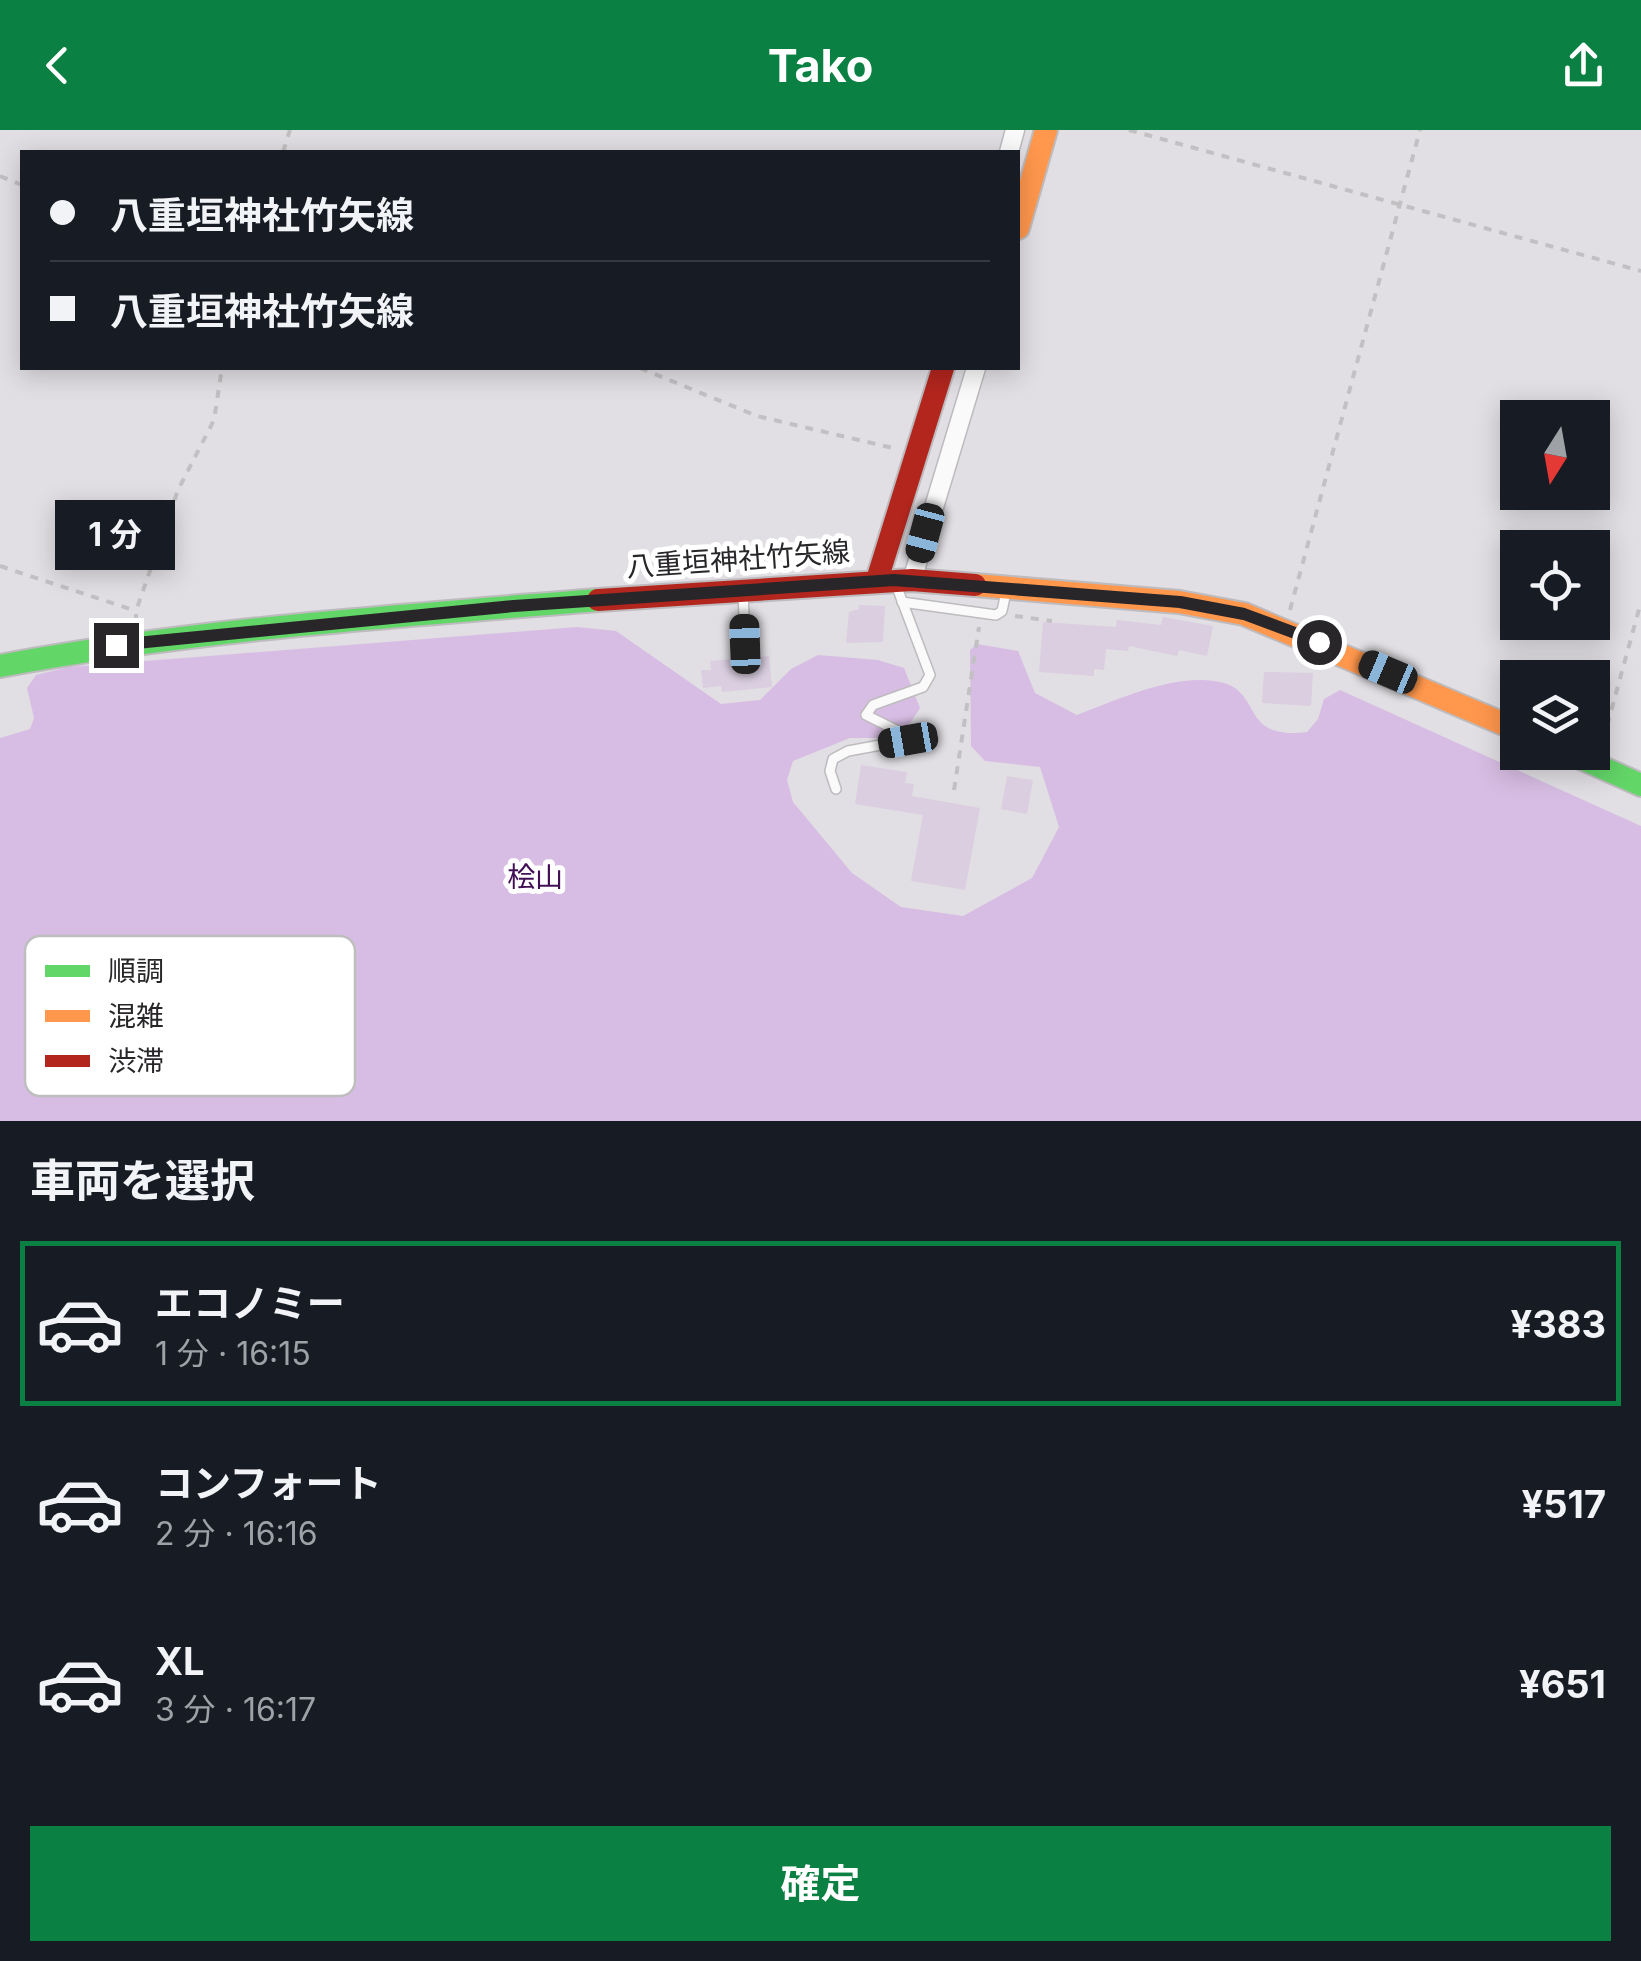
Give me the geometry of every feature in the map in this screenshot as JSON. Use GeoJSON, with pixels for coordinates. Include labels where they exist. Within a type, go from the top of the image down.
{"type":"FeatureCollection","features":[{"type":"Feature","properties":{"kind":"main road"},"geometry":{"type":"LineString","coordinates":[[1020,221],[1046,130]]}},
{"type":"Feature","properties":{"kind":"main road"},"geometry":{"type":"LineString","coordinates":[[894,580],[916,454],[943,370]]}},
{"type":"Feature","properties":{"kind":"main road","name":"八重垣神社竹矢線"},"geometry":{"type":"LineString","coordinates":[[0,666],[138,642],[743,588],[894,580],[1180,602],[1244,614],[1500,722]]}},
{"type":"Feature","properties":{"kind":"main road"},"geometry":{"type":"LineString","coordinates":[[1609,770],[1641,784]]}},
{"type":"Feature","properties":{"kind":"street"},"geometry":{"type":"LineString","coordinates":[[894,580],[975,370]]}},
{"type":"Feature","properties":{"kind":"lane"},"geometry":{"type":"LineString","coordinates":[[836,789],[830,771],[833,759],[848,751],[908,740],[906,734],[866,714],[873,704],[923,688],[930,675],[894,580]]}},
{"type":"Feature","properties":{"kind":"lane"},"geometry":{"type":"LineString","coordinates":[[743,588],[745,644]]}},
{"type":"Feature","properties":{"kind":"lane"},"geometry":{"type":"LineString","coordinates":[[902,602],[1000,614],[1006,589]]}},
{"type":"Feature","properties":{"kind":"path"},"geometry":{"type":"LineString","coordinates":[[1129,130],[1641,271]]}},
{"type":"Feature","properties":{"kind":"path"},"geometry":{"type":"LineString","coordinates":[[1285,630],[1420,130]]}},
{"type":"Feature","properties":{"kind":"path"},"geometry":{"type":"LineString","coordinates":[[138,642],[136,611],[178,490],[214,420],[222,370]]}},
{"type":"Feature","properties":{"kind":"path"},"geometry":{"type":"LineString","coordinates":[[645,370],[758,416],[916,454]]}},
{"type":"Feature","properties":{"kind":"path"},"geometry":{"type":"LineString","coordinates":[[0,566],[136,611]]}},
{"type":"Feature","properties":{"kind":"path"},"geometry":{"type":"LineString","coordinates":[[1610,715],[1641,602]]}},
{"type":"Feature","properties":{"kind":"path"},"geometry":{"type":"LineString","coordinates":[[954,790],[981,613]]}},
{"type":"Feature","properties":{"kind":"path"},"geometry":{"type":"LineString","coordinates":[[1000,614],[1052,621]]}},
{"type":"Feature","properties":{"kind":"green space","name":"桧山"},"geometry":{"type":"Polygon","coordinates":[[[577,627],[616,631],[721,704],[760,700],[791,669],[818,655],[878,660],[904,668],[920,708],[900,738],[850,738],[793,761],[787,780],[793,802],[852,873],[901,907],[963,916],[1032,878],[1059,827],[1040,767],[985,761],[971,746],[970,650],[977,644],[1018,651],[1035,693],[1077,715],[1162,685],[1214,681],[1230,685],[1240,693],[1270,729],[1307,732],[1318,719],[1324,699],[1340,690],[1500,762],[1500,770],[1517,770],[1641,826],[1641,1121],[0,1121],[0,738],[30,729],[34,718],[27,688],[36,675],[69,667],[577,627]]]}},
{"type":"Feature","properties":{"kind":"building"},"geometry":{"type":"Polygon","coordinates":[[[859,605],[885,606],[883,642],[846,643],[849,612],[859,609],[859,605]]]}},
{"type":"Feature","properties":{"kind":"building"},"geometry":{"type":"Polygon","coordinates":[[[1163,617],[1213,626],[1207,656],[1179,650],[1177,656],[1129,646],[1128,651],[1106,649],[1104,670],[1094,669],[1094,676],[1039,672],[1043,622],[1116,627],[1117,620],[1161,625],[1163,617]]]}},
{"type":"Feature","properties":{"kind":"building"},"geometry":{"type":"Polygon","coordinates":[[[769,656],[772,687],[722,692],[721,686],[703,688],[701,670],[711,670],[710,661],[769,656]]]}},
{"type":"Feature","properties":{"kind":"building"},"geometry":{"type":"Polygon","coordinates":[[[1264,672],[1313,673],[1311,706],[1262,703],[1264,672]]]}},
{"type":"Feature","properties":{"kind":"building"},"geometry":{"type":"Polygon","coordinates":[[[861,765],[907,772],[905,783],[914,784],[912,796],[980,808],[965,890],[911,881],[923,815],[855,804],[861,765]]]}},
{"type":"Feature","properties":{"kind":"building"},"geometry":{"type":"Polygon","coordinates":[[[1007,776],[1033,780],[1027,814],[1001,809],[1007,776]]]}},
{"type":"Feature","properties":{"kind":"traffic: fast"},"geometry":{"type":"LineString","coordinates":[[0,666],[223,633],[598,600]]}},
{"type":"Feature","properties":{"kind":"traffic: fast"},"geometry":{"type":"LineString","coordinates":[[1607,770],[1641,785]]}},
{"type":"Feature","properties":{"kind":"traffic: slow"},"geometry":{"type":"LineString","coordinates":[[1020,221],[1046,130]]}},
{"type":"Feature","properties":{"kind":"traffic: slow"},"geometry":{"type":"LineString","coordinates":[[975,585],[1179,602],[1244,614],[1500,722]]}},
{"type":"Feature","properties":{"kind":"traffic: jam"},"geometry":{"type":"LineString","coordinates":[[877,580],[942,370]]}},
{"type":"Feature","properties":{"kind":"traffic: jam"},"geometry":{"type":"LineString","coordinates":[[598,600],[912,580],[975,585]]}},
{"type":"Feature","properties":{"kind":"route"},"geometry":{"type":"LineString","coordinates":[[116,645],[514,606],[894,580],[1180,602],[1244,614],[1319,642]]}}]}
